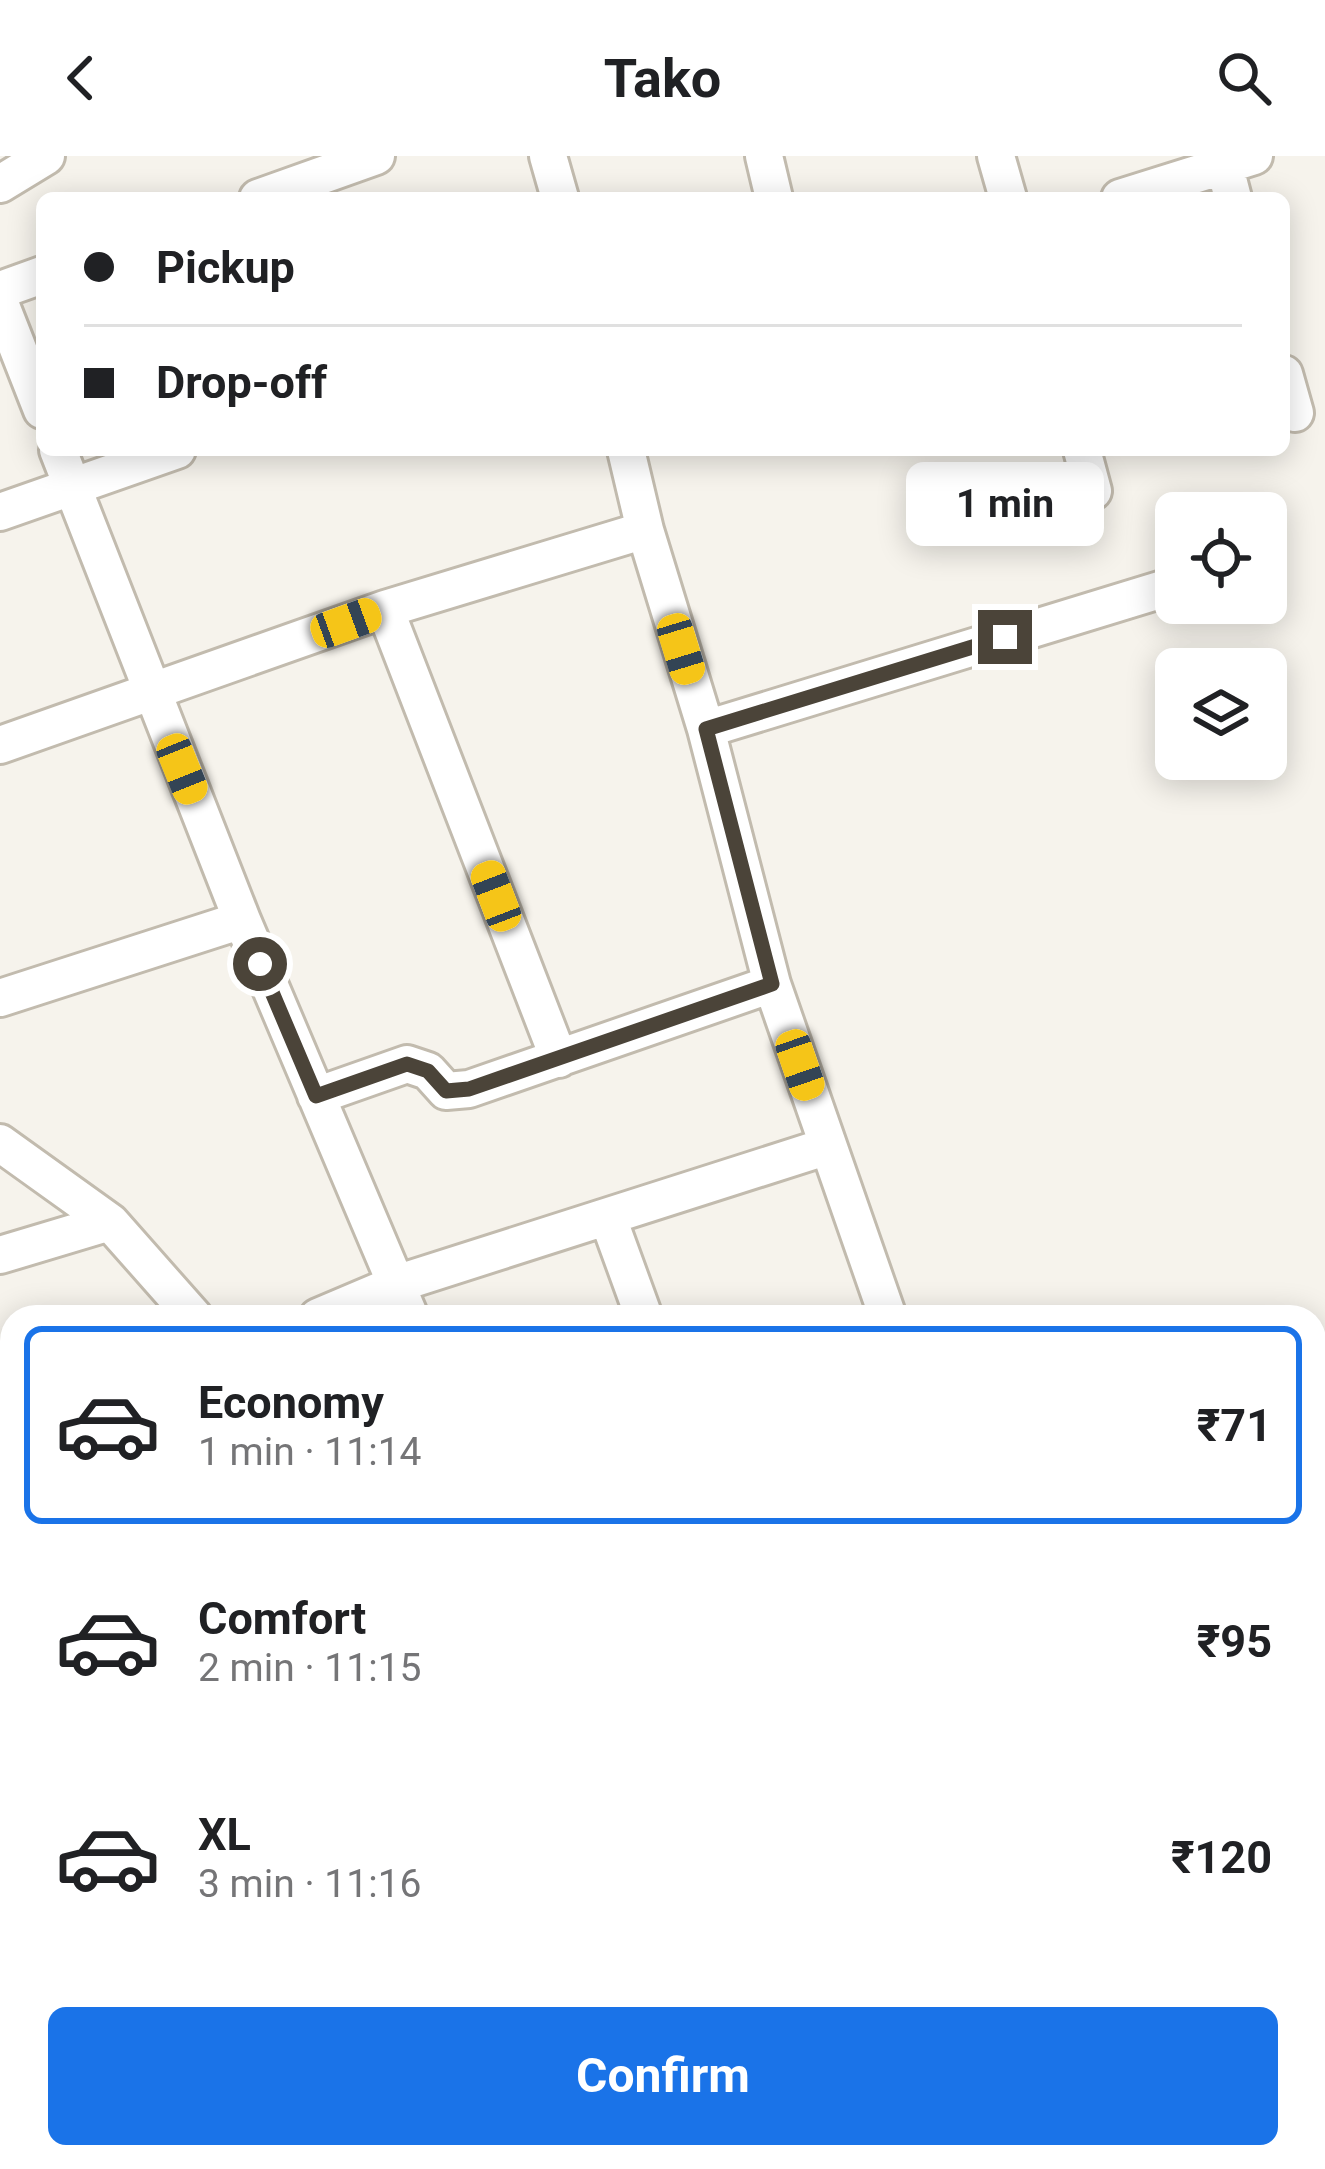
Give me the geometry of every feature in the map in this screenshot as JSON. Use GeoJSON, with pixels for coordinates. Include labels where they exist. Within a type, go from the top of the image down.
{"type":"FeatureCollection","features":[{"type":"Feature","properties":{"kind":"street"},"geometry":{"type":"LineString","coordinates":[[0,184],[46,156]]}},
{"type":"Feature","properties":{"kind":"street"},"geometry":{"type":"LineString","coordinates":[[275,192],[376,156]]}},
{"type":"Feature","properties":{"kind":"street"},"geometry":{"type":"LineString","coordinates":[[548,156],[558,192]]}},
{"type":"Feature","properties":{"kind":"street"},"geometry":{"type":"LineString","coordinates":[[764,156],[773,192]]}},
{"type":"Feature","properties":{"kind":"street"},"geometry":{"type":"LineString","coordinates":[[996,156],[1006,192]]}},
{"type":"Feature","properties":{"kind":"street"},"geometry":{"type":"LineString","coordinates":[[1143,192],[1233,169]]}},
{"type":"Feature","properties":{"kind":"street"},"geometry":{"type":"LineString","coordinates":[[0,290],[36,277]]}},
{"type":"Feature","properties":{"kind":"street"},"geometry":{"type":"LineString","coordinates":[[0,303],[36,395]]}},
{"type":"Feature","properties":{"kind":"street"},"geometry":{"type":"LineString","coordinates":[[1290,395],[1295,413]]}},
{"type":"Feature","properties":{"kind":"street"},"geometry":{"type":"LineString","coordinates":[[60,456],[242,920],[403,1301],[608,1218],[828,1146]]}},
{"type":"Feature","properties":{"kind":"street"},"geometry":{"type":"LineString","coordinates":[[0,512],[159,456]]}},
{"type":"Feature","properties":{"kind":"street"},"geometry":{"type":"LineString","coordinates":[[627,456],[706,729],[772,984],[884,1305]]}},
{"type":"Feature","properties":{"kind":"street"},"geometry":{"type":"LineString","coordinates":[[1084,456],[1094,490]]}},
{"type":"Feature","properties":{"kind":"street"},"geometry":{"type":"LineString","coordinates":[[0,746],[385,609],[645,530]]}},
{"type":"Feature","properties":{"kind":"street"},"geometry":{"type":"LineString","coordinates":[[706,729],[1155,591]]}},
{"type":"Feature","properties":{"kind":"street"},"geometry":{"type":"LineString","coordinates":[[385,609],[559,1059]]}},
{"type":"Feature","properties":{"kind":"street"},"geometry":{"type":"LineString","coordinates":[[0,998],[242,920]]}},
{"type":"Feature","properties":{"kind":"street"},"geometry":{"type":"LineString","coordinates":[[316,1096],[407,1064],[424,1069],[438,1087],[453,1093],[772,984]]}},
{"type":"Feature","properties":{"kind":"street"},"geometry":{"type":"LineString","coordinates":[[0,1143],[110,1222],[183,1305]]}},
{"type":"Feature","properties":{"kind":"street"},"geometry":{"type":"LineString","coordinates":[[608,1218],[640,1305]]}},
{"type":"Feature","properties":{"kind":"street"},"geometry":{"type":"LineString","coordinates":[[0,1255],[110,1222]]}},
{"type":"Feature","properties":{"kind":"route"},"geometry":{"type":"LineString","coordinates":[[260,964],[316,1096],[407,1064],[428,1071],[438,1087],[453,1093],[772,984],[706,729],[1005,637]]}}]}
